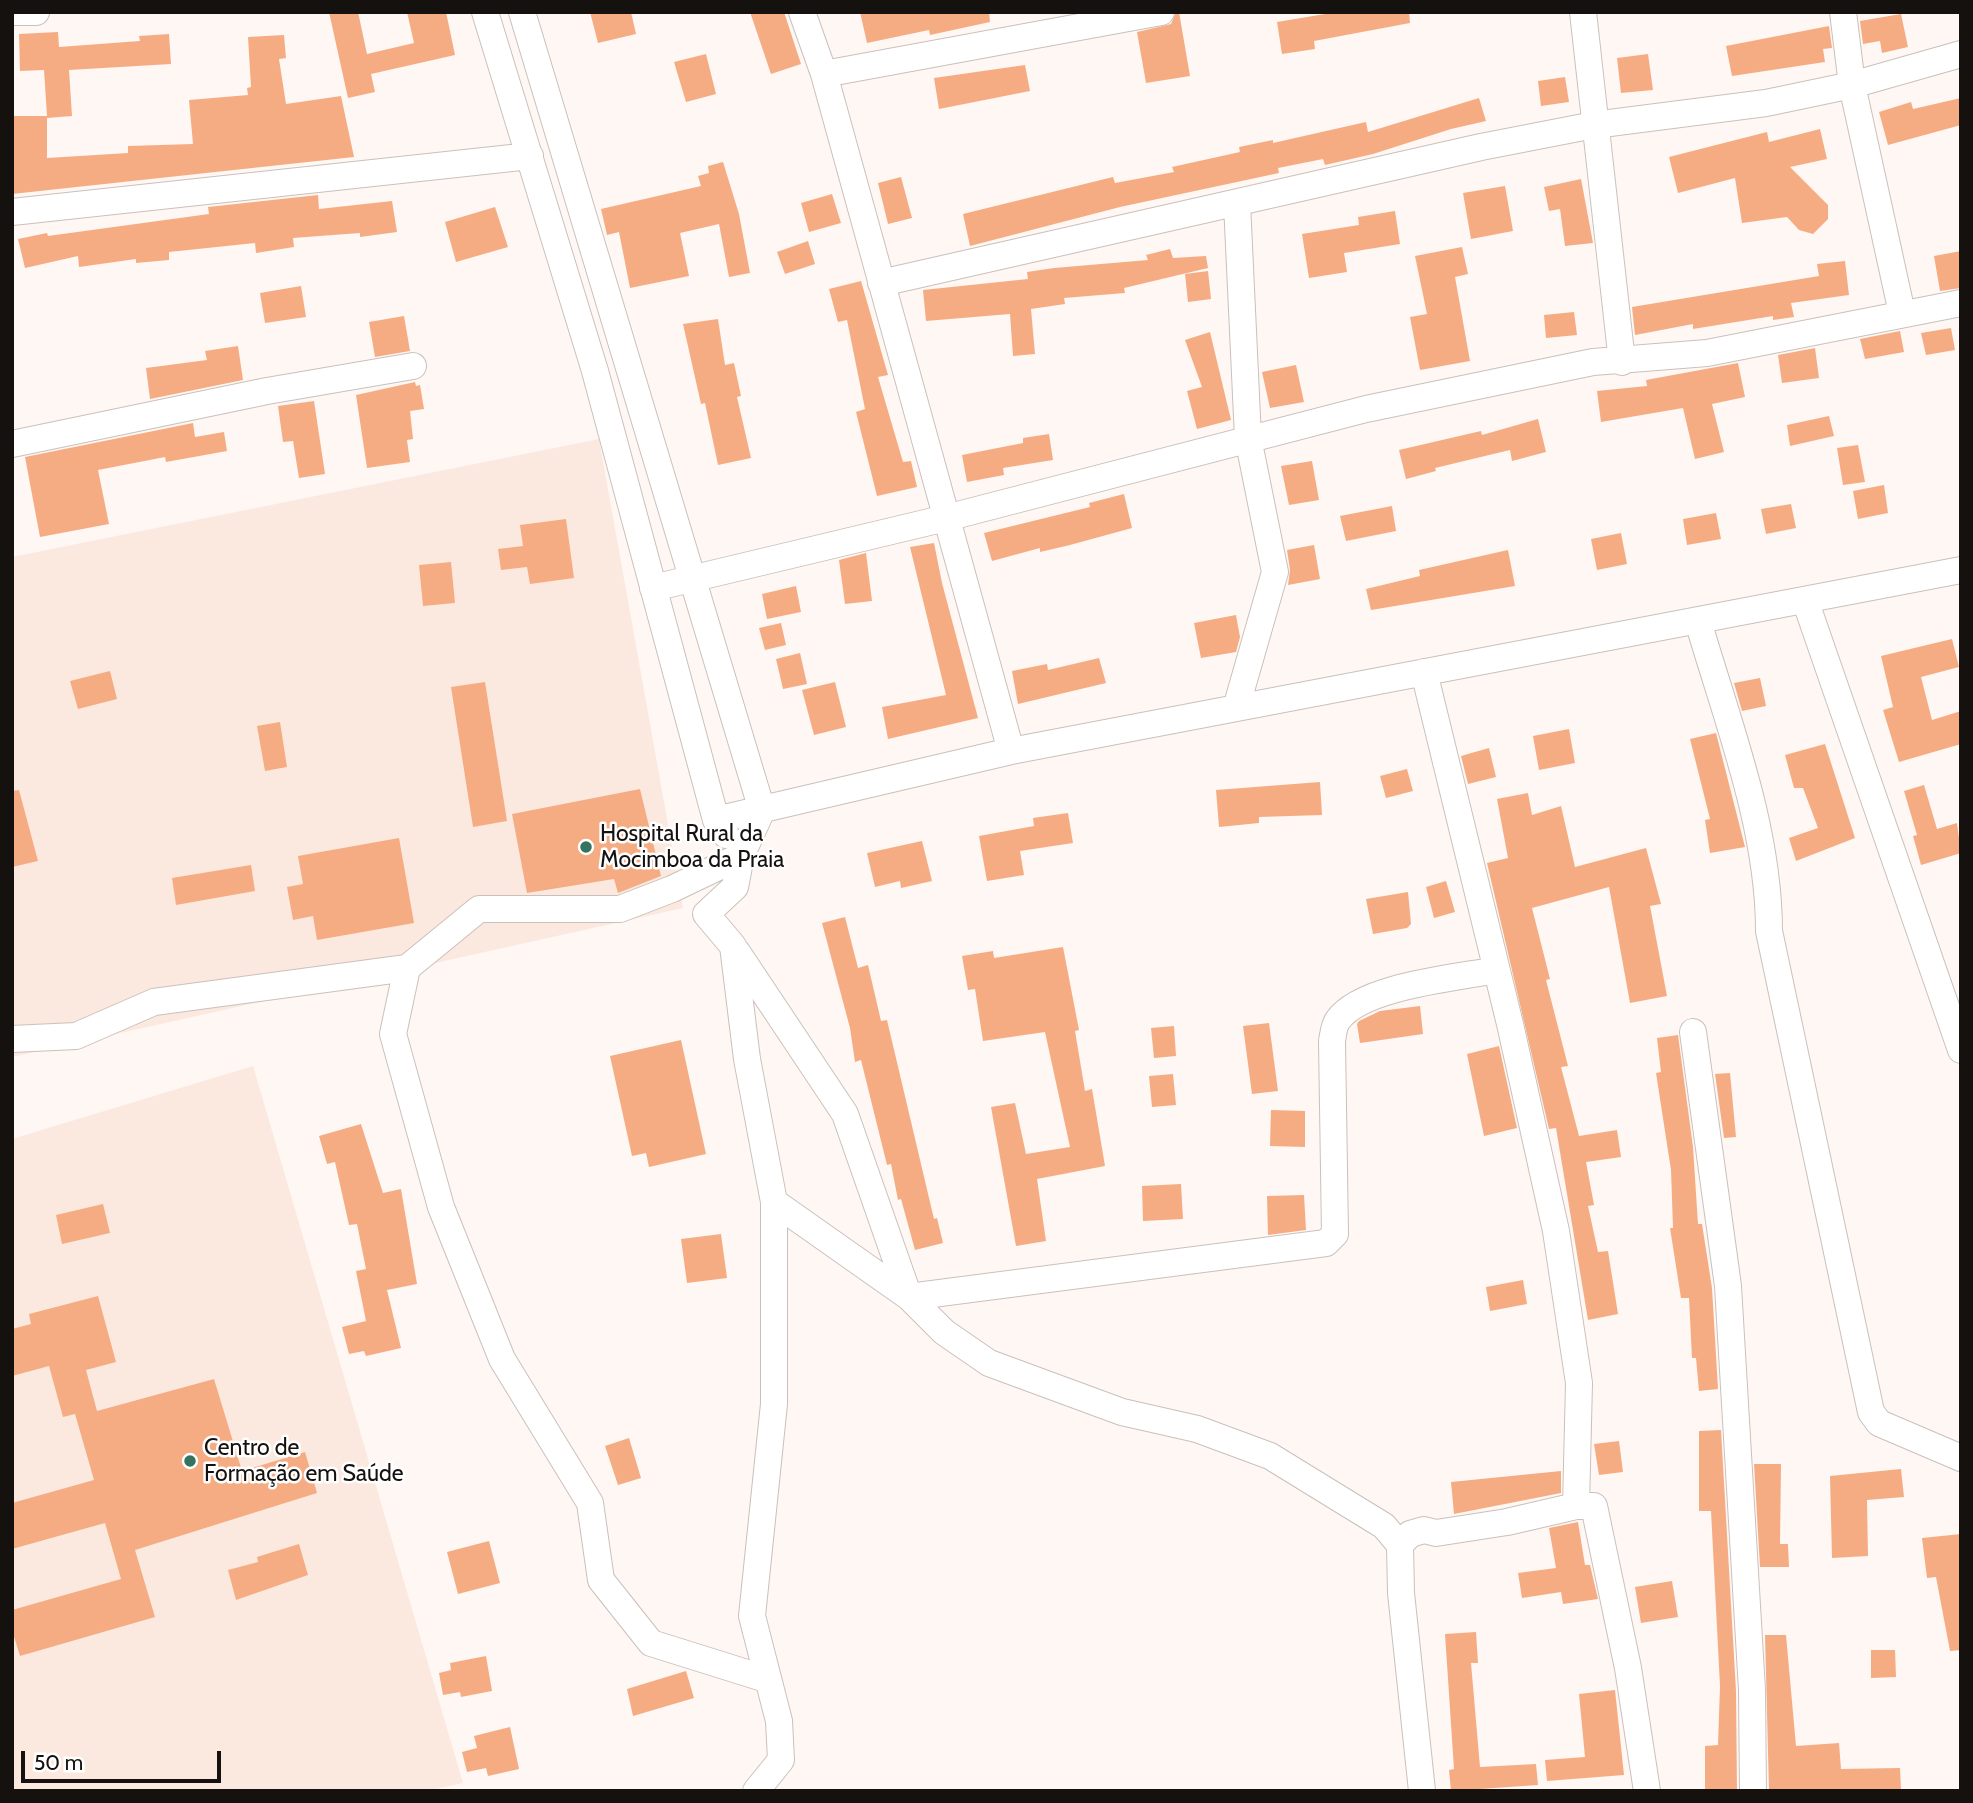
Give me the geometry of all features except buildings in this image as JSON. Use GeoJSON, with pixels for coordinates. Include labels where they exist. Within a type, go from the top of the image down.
{"type":"FeatureCollection","features":[{"type":"Feature","properties":{"kind":"street"},"geometry":{"type":"LineString","coordinates":[[12,12],[36,12]]}},
{"type":"Feature","properties":{"kind":"street"},"geometry":{"type":"LineString","coordinates":[[485,12],[595,371],[716,820],[741,856]]}},
{"type":"Feature","properties":{"kind":"street"},"geometry":{"type":"LineString","coordinates":[[522,12],[762,810],[741,856],[735,887],[706,914],[733,946],[845,1114],[909,1297]]}},
{"type":"Feature","properties":{"kind":"street"},"geometry":{"type":"LineString","coordinates":[[802,12],[824,74],[1011,751]]}},
{"type":"Feature","properties":{"kind":"street"},"geometry":{"type":"LineString","coordinates":[[824,74],[1161,12]]}},
{"type":"Feature","properties":{"kind":"street"},"geometry":{"type":"LineString","coordinates":[[1583,12],[1622,362]]}},
{"type":"Feature","properties":{"kind":"street"},"geometry":{"type":"LineString","coordinates":[[1843,12],[1852,85],[1902,313]]}},
{"type":"Feature","properties":{"kind":"street"},"geometry":{"type":"LineString","coordinates":[[881,283],[1481,147],[1594,125],[1766,103],[1852,85],[1961,54]]}},
{"type":"Feature","properties":{"kind":"street"},"geometry":{"type":"LineString","coordinates":[[12,212],[530,156]]}},
{"type":"Feature","properties":{"kind":"street"},"geometry":{"type":"LineString","coordinates":[[1236,708],[1275,572],[1248,438],[1237,203]]}},
{"type":"Feature","properties":{"kind":"street"},"geometry":{"type":"LineString","coordinates":[[653,588],[946,518],[1366,409],[1593,362],[1622,362],[1707,353],[1961,303]]}},
{"type":"Feature","properties":{"kind":"street"},"geometry":{"type":"LineString","coordinates":[[12,444],[267,391],[413,366]]}},
{"type":"Feature","properties":{"kind":"street"},"geometry":{"type":"LineString","coordinates":[[716,820],[1011,751],[1961,570]]}},
{"type":"Feature","properties":{"kind":"street"},"geometry":{"type":"LineString","coordinates":[[1805,600],[1961,1051]]}},
{"type":"Feature","properties":{"kind":"street"},"geometry":{"type":"LineString","coordinates":[[1698,621],[1759,832],[1769,899],[1769,932],[1871,1412],[1879,1423],[1961,1458]]}},
{"type":"Feature","properties":{"kind":"street"},"geometry":{"type":"LineString","coordinates":[[1424,672],[1556,1231],[1579,1383],[1576,1506]]}},
{"type":"Feature","properties":{"kind":"street"},"geometry":{"type":"LineString","coordinates":[[12,1039],[76,1036],[154,1002],[407,968],[479,909],[621,909],[672,889],[741,856]]}},
{"type":"Feature","properties":{"kind":"street"},"geometry":{"type":"LineString","coordinates":[[733,946],[747,1059],[774,1202],[774,1404],[752,1616],[766,1679],[779,1721],[781,1760],[756,1791]]}},
{"type":"Feature","properties":{"kind":"street"},"geometry":{"type":"LineString","coordinates":[[407,968],[393,1034],[441,1207],[502,1359],[590,1503],[601,1580],[651,1643],[766,1679]]}},
{"type":"Feature","properties":{"kind":"street"},"geometry":{"type":"LineString","coordinates":[[909,1297],[1326,1243],[1335,1234],[1332,1041],[1337,1021],[1355,1005],[1382,993],[1496,970]]}},
{"type":"Feature","properties":{"kind":"street"},"geometry":{"type":"LineString","coordinates":[[1693,1032],[1728,1286],[1752,1690],[1753,1791]]}},
{"type":"Feature","properties":{"kind":"street"},"geometry":{"type":"LineString","coordinates":[[774,1202],[909,1297],[944,1332],[989,1363],[1122,1412],[1197,1429],[1270,1456],[1384,1526],[1400,1545],[1401,1593],[1422,1791]]}},
{"type":"Feature","properties":{"kind":"street"},"geometry":{"type":"LineString","coordinates":[[1400,1545],[1410,1534],[1424,1530],[1436,1532],[1507,1522],[1576,1506],[1594,1506],[1628,1668],[1647,1791]]}},
{"type":"Feature","properties":{"kind":"shaded area"},"geometry":{"type":"Polygon","coordinates":[[[599,439],[683,908],[12,1057],[12,557],[599,439]]]}},
{"type":"Feature","properties":{"kind":"shaded area","name":"Centro de Formação em Saúde"},"geometry":{"type":"Polygon","coordinates":[[[253,1066],[463,1783],[427,1791],[12,1791],[12,1139],[253,1066]]]}},
{"type":"Feature","properties":{"kind":"place","name":"Hospital Rural da Mocimboa da Praia"},"geometry":{"type":"Point","coordinates":[586,847]}},
{"type":"Feature","properties":{"kind":"place","name":"Centro de Formação em Saúde"},"geometry":{"type":"Point","coordinates":[190,1461]}}]}
